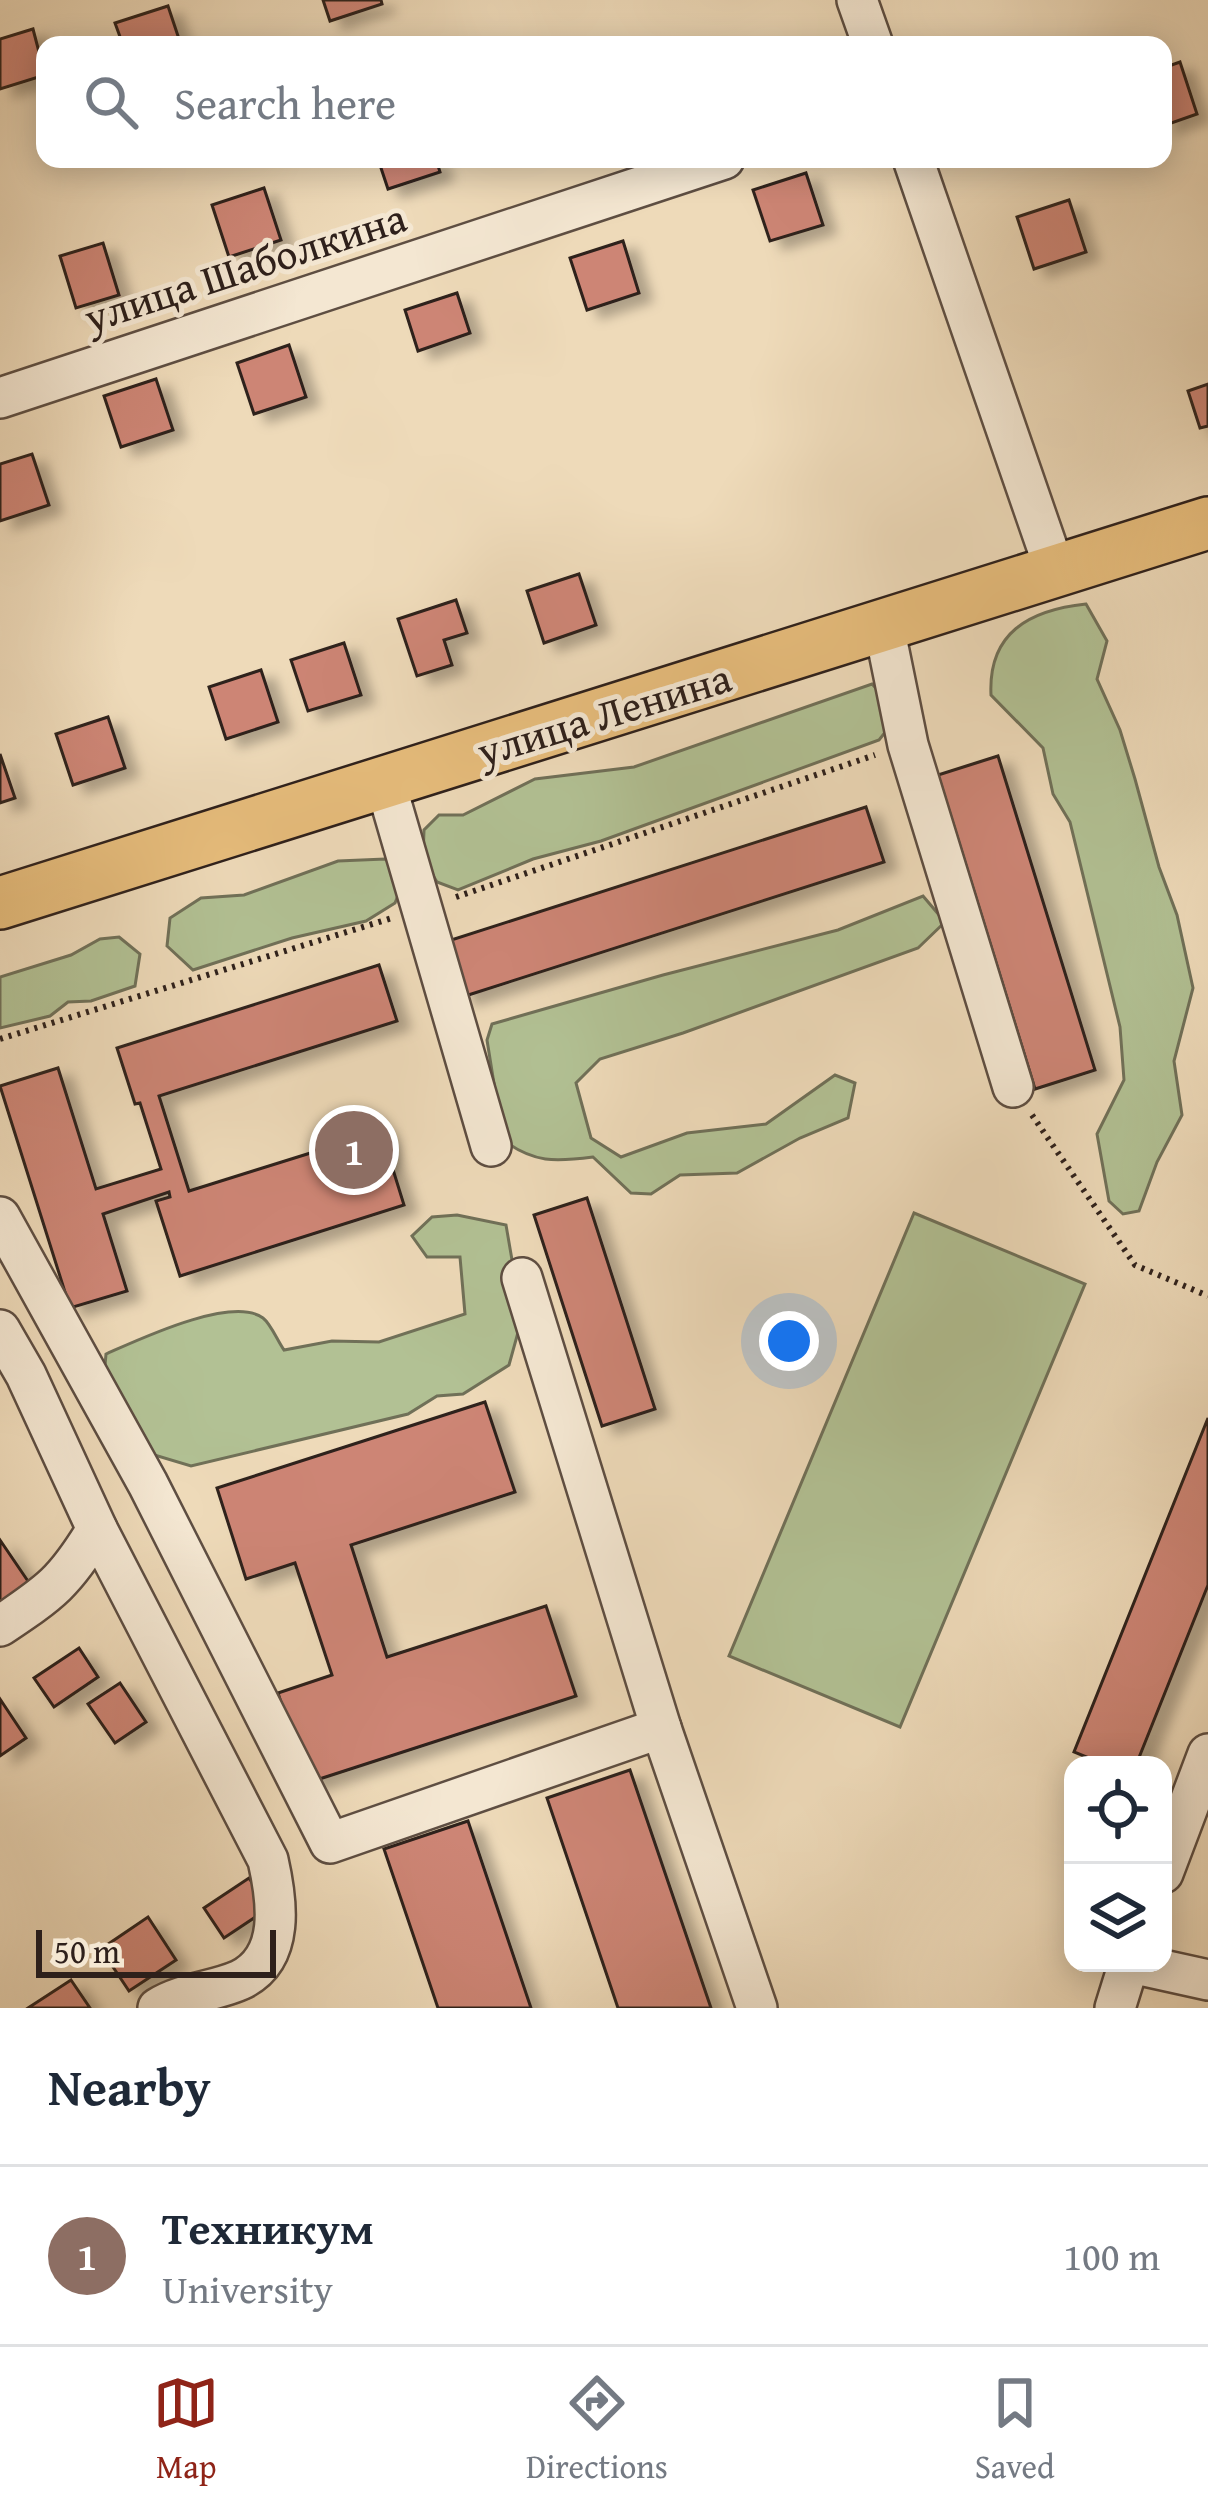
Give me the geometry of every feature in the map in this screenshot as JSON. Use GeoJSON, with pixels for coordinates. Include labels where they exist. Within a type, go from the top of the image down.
{"type":"FeatureCollection","features":[{"type":"Feature","properties":{"kind":"main road","name":"улица Ленина"},"geometry":{"type":"LineString","coordinates":[[0,903],[1208,524]]}},
{"type":"Feature","properties":{"kind":"street"},"geometry":{"type":"LineString","coordinates":[[857,0],[870,36]]}},
{"type":"Feature","properties":{"kind":"street","name":"улица Шаболкина"},"geometry":{"type":"LineString","coordinates":[[0,398],[697,168]]}},
{"type":"Feature","properties":{"kind":"street"},"geometry":{"type":"LineString","coordinates":[[916,168],[1056,573]]}},
{"type":"Feature","properties":{"kind":"street"},"geometry":{"type":"LineString","coordinates":[[884,627],[908,745],[1012,1087]]}},
{"type":"Feature","properties":{"kind":"street"},"geometry":{"type":"LineString","coordinates":[[386,782],[491,1146]]}},
{"type":"Feature","properties":{"kind":"street"},"geometry":{"type":"LineString","coordinates":[[0,1217],[148,1484],[330,1843],[662,1728]]}},
{"type":"Feature","properties":{"kind":"street"},"geometry":{"type":"LineString","coordinates":[[522,1278],[662,1728],[757,2008]]}},
{"type":"Feature","properties":{"kind":"street"},"geometry":{"type":"LineString","coordinates":[[0,1330],[268,1860],[277,1904],[264,1960],[242,1979],[165,2004]]}},
{"type":"Feature","properties":{"kind":"street"},"geometry":{"type":"LineString","coordinates":[[0,1627],[71,1573],[97,1529]]}},
{"type":"Feature","properties":{"kind":"street"},"geometry":{"type":"LineString","coordinates":[[1166,1864],[1208,1754]]}},
{"type":"Feature","properties":{"kind":"street"},"geometry":{"type":"LineString","coordinates":[[1115,2008],[1127,1972]]}},
{"type":"Feature","properties":{"kind":"street"},"geometry":{"type":"LineString","coordinates":[[1171,1972],[1208,1980]]}},
{"type":"Feature","properties":{"kind":"path"},"geometry":{"type":"LineString","coordinates":[[1012,1087],[1136,1265],[1208,1296]]}},
{"type":"Feature","properties":{"kind":"green space"},"geometry":{"type":"Polygon","coordinates":[[[1086,604],[1107,641],[1097,679],[1120,730],[1177,915],[1193,988],[1174,1061],[1182,1115],[1157,1162],[1139,1211],[1123,1214],[1109,1201],[1097,1134],[1124,1080],[1120,1027],[1070,822],[1053,794],[1043,748],[991,695],[997,655],[1016,628],[1047,612],[1086,604]]]}},
{"type":"Feature","properties":{"kind":"green space"},"geometry":{"type":"Polygon","coordinates":[[[872,684],[891,704],[891,725],[879,740],[601,841],[533,859],[458,890],[437,882],[423,859],[424,830],[439,815],[463,815],[535,779],[634,767],[872,684]]]}},
{"type":"Feature","properties":{"kind":"green space"},"geometry":{"type":"Polygon","coordinates":[[[385,859],[400,869],[401,888],[395,903],[366,921],[292,938],[193,970],[167,946],[170,918],[201,898],[244,895],[338,861],[385,859]]]}},
{"type":"Feature","properties":{"kind":"green space"},"geometry":{"type":"Polygon","coordinates":[[[923,896],[945,922],[918,948],[600,1059],[576,1083],[591,1138],[621,1157],[687,1133],[766,1124],[835,1075],[855,1083],[848,1118],[737,1173],[680,1175],[651,1194],[631,1193],[593,1157],[545,1159],[503,1140],[487,1040],[492,1024],[838,930],[923,896]]]}},
{"type":"Feature","properties":{"kind":"green space"},"geometry":{"type":"Polygon","coordinates":[[[119,937],[140,954],[135,986],[91,1001],[68,1002],[50,1016],[0,1028],[0,977],[71,955],[100,939],[119,937]]]}},
{"type":"Feature","properties":{"kind":"green space"},"geometry":{"type":"Polygon","coordinates":[[[914,1213],[1085,1284],[900,1727],[729,1656],[914,1213]]]}},
{"type":"Feature","properties":{"kind":"green space"},"geometry":{"type":"Polygon","coordinates":[[[457,1215],[506,1225],[522,1318],[509,1365],[463,1394],[437,1396],[408,1414],[191,1466],[151,1454],[104,1376],[106,1354],[185,1322],[230,1312],[263,1318],[284,1350],[332,1341],[379,1342],[465,1314],[460,1257],[427,1257],[412,1236],[432,1217],[457,1215]]]}},
{"type":"Feature","properties":{"kind":"building"},"geometry":{"type":"Polygon","coordinates":[[[323,0],[381,0],[382,4],[330,21],[323,0]]]}},
{"type":"Feature","properties":{"kind":"building"},"geometry":{"type":"Polygon","coordinates":[[[168,6],[178,36],[120,36],[115,23],[168,6]]]}},
{"type":"Feature","properties":{"kind":"building"},"geometry":{"type":"Polygon","coordinates":[[[33,29],[36,78],[0,89],[0,39],[33,29]]]}},
{"type":"Feature","properties":{"kind":"building"},"geometry":{"type":"Polygon","coordinates":[[[1180,62],[1197,114],[1172,123],[1172,65],[1180,62]]]}},
{"type":"Feature","properties":{"kind":"building"},"geometry":{"type":"Polygon","coordinates":[[[381,168],[439,168],[440,172],[388,189],[381,168]]]}},
{"type":"Feature","properties":{"kind":"building"},"geometry":{"type":"Polygon","coordinates":[[[806,173],[823,225],[770,241],[753,190],[806,173]]]}},
{"type":"Feature","properties":{"kind":"building"},"geometry":{"type":"Polygon","coordinates":[[[264,188],[281,240],[229,257],[212,205],[264,188]]]}},
{"type":"Feature","properties":{"kind":"building"},"geometry":{"type":"Polygon","coordinates":[[[1069,200],[1086,252],[1034,269],[1017,217],[1069,200]]]}},
{"type":"Feature","properties":{"kind":"building"},"geometry":{"type":"Polygon","coordinates":[[[623,241],[639,293],[587,310],[570,258],[623,241]]]}},
{"type":"Feature","properties":{"kind":"building"},"geometry":{"type":"Polygon","coordinates":[[[103,243],[119,295],[76,308],[60,256],[103,243]]]}},
{"type":"Feature","properties":{"kind":"building"},"geometry":{"type":"Polygon","coordinates":[[[457,293],[470,333],[418,351],[405,310],[457,293]]]}},
{"type":"Feature","properties":{"kind":"building"},"geometry":{"type":"Polygon","coordinates":[[[289,345],[306,397],[254,414],[237,363],[289,345]]]}},
{"type":"Feature","properties":{"kind":"building"},"geometry":{"type":"Polygon","coordinates":[[[156,379],[173,430],[121,447],[104,396],[156,379]]]}},
{"type":"Feature","properties":{"kind":"building"},"geometry":{"type":"Polygon","coordinates":[[[1208,384],[1208,426],[1200,428],[1188,391],[1208,384]]]}},
{"type":"Feature","properties":{"kind":"building"},"geometry":{"type":"Polygon","coordinates":[[[32,454],[49,505],[0,521],[0,464],[32,454]]]}},
{"type":"Feature","properties":{"kind":"building"},"geometry":{"type":"Polygon","coordinates":[[[579,574],[596,625],[544,643],[527,591],[579,574]]]}},
{"type":"Feature","properties":{"kind":"building"},"geometry":{"type":"Polygon","coordinates":[[[456,600],[467,633],[444,640],[452,665],[417,676],[398,619],[456,600]]]}},
{"type":"Feature","properties":{"kind":"building"},"geometry":{"type":"Polygon","coordinates":[[[344,643],[361,695],[308,711],[291,660],[344,643]]]}},
{"type":"Feature","properties":{"kind":"building"},"geometry":{"type":"Polygon","coordinates":[[[261,670],[278,722],[226,739],[209,687],[261,670]]]}},
{"type":"Feature","properties":{"kind":"building"},"geometry":{"type":"Polygon","coordinates":[[[108,717],[125,768],[73,785],[56,734],[108,717]]]}},
{"type":"Feature","properties":{"kind":"building"},"geometry":{"type":"Polygon","coordinates":[[[0,754],[15,798],[0,803],[0,754]]]}},
{"type":"Feature","properties":{"kind":"building"},"geometry":{"type":"Polygon","coordinates":[[[998,756],[1095,1070],[1035,1089],[938,775],[998,756]]]}},
{"type":"Feature","properties":{"kind":"building"},"geometry":{"type":"Polygon","coordinates":[[[866,807],[884,862],[462,997],[445,942],[866,807]]]}},
{"type":"Feature","properties":{"kind":"building"},"geometry":{"type":"Polygon","coordinates":[[[379,965],[397,1021],[159,1096],[189,1191],[381,1131],[404,1205],[180,1276],[156,1201],[170,1197],[169,1192],[103,1214],[127,1291],[70,1308],[0,1086],[58,1068],[96,1189],[161,1169],[117,1048],[379,965]]]}},
{"type":"Feature","properties":{"kind":"building"},"geometry":{"type":"Polygon","coordinates":[[[587,1198],[655,1409],[602,1426],[534,1215],[587,1198]]]}},
{"type":"Feature","properties":{"kind":"building"},"geometry":{"type":"Polygon","coordinates":[[[485,1402],[515,1492],[351,1545],[387,1657],[546,1606],[576,1696],[307,1783],[278,1693],[332,1675],[295,1563],[246,1579],[217,1488],[485,1402]]]}},
{"type":"Feature","properties":{"kind":"building"},"geometry":{"type":"Polygon","coordinates":[[[1208,1418],[1208,1585],[1140,1756],[1074,1752],[1208,1418]]]}},
{"type":"Feature","properties":{"kind":"building"},"geometry":{"type":"Polygon","coordinates":[[[0,1540],[34,1590],[0,1612],[0,1540]]]}},
{"type":"Feature","properties":{"kind":"building"},"geometry":{"type":"Polygon","coordinates":[[[79,1648],[98,1677],[54,1707],[34,1678],[79,1648]]]}},
{"type":"Feature","properties":{"kind":"building"},"geometry":{"type":"Polygon","coordinates":[[[120,1683],[146,1722],[115,1743],[88,1704],[120,1683]]]}},
{"type":"Feature","properties":{"kind":"building"},"geometry":{"type":"Polygon","coordinates":[[[0,1699],[26,1738],[0,1756],[0,1699]]]}},
{"type":"Feature","properties":{"kind":"building"},"geometry":{"type":"Polygon","coordinates":[[[630,1770],[711,2008],[618,2008],[547,1798],[630,1770]]]}},
{"type":"Feature","properties":{"kind":"building"},"geometry":{"type":"Polygon","coordinates":[[[468,1821],[531,2008],[438,2008],[384,1849],[468,1821]]]}},
{"type":"Feature","properties":{"kind":"building"},"geometry":{"type":"Polygon","coordinates":[[[249,1878],[269,1908],[224,1938],[204,1908],[249,1878]]]}},
{"type":"Feature","properties":{"kind":"building"},"geometry":{"type":"Polygon","coordinates":[[[148,1917],[176,1960],[129,1991],[101,1949],[148,1917]]]}},
{"type":"Feature","properties":{"kind":"building"},"geometry":{"type":"Polygon","coordinates":[[[71,1980],[90,2008],[28,2008],[71,1980]]]}},
{"type":"Feature","properties":{"kind":"place","name":"Техникум"},"geometry":{"type":"Point","coordinates":[354,1150]}}]}
